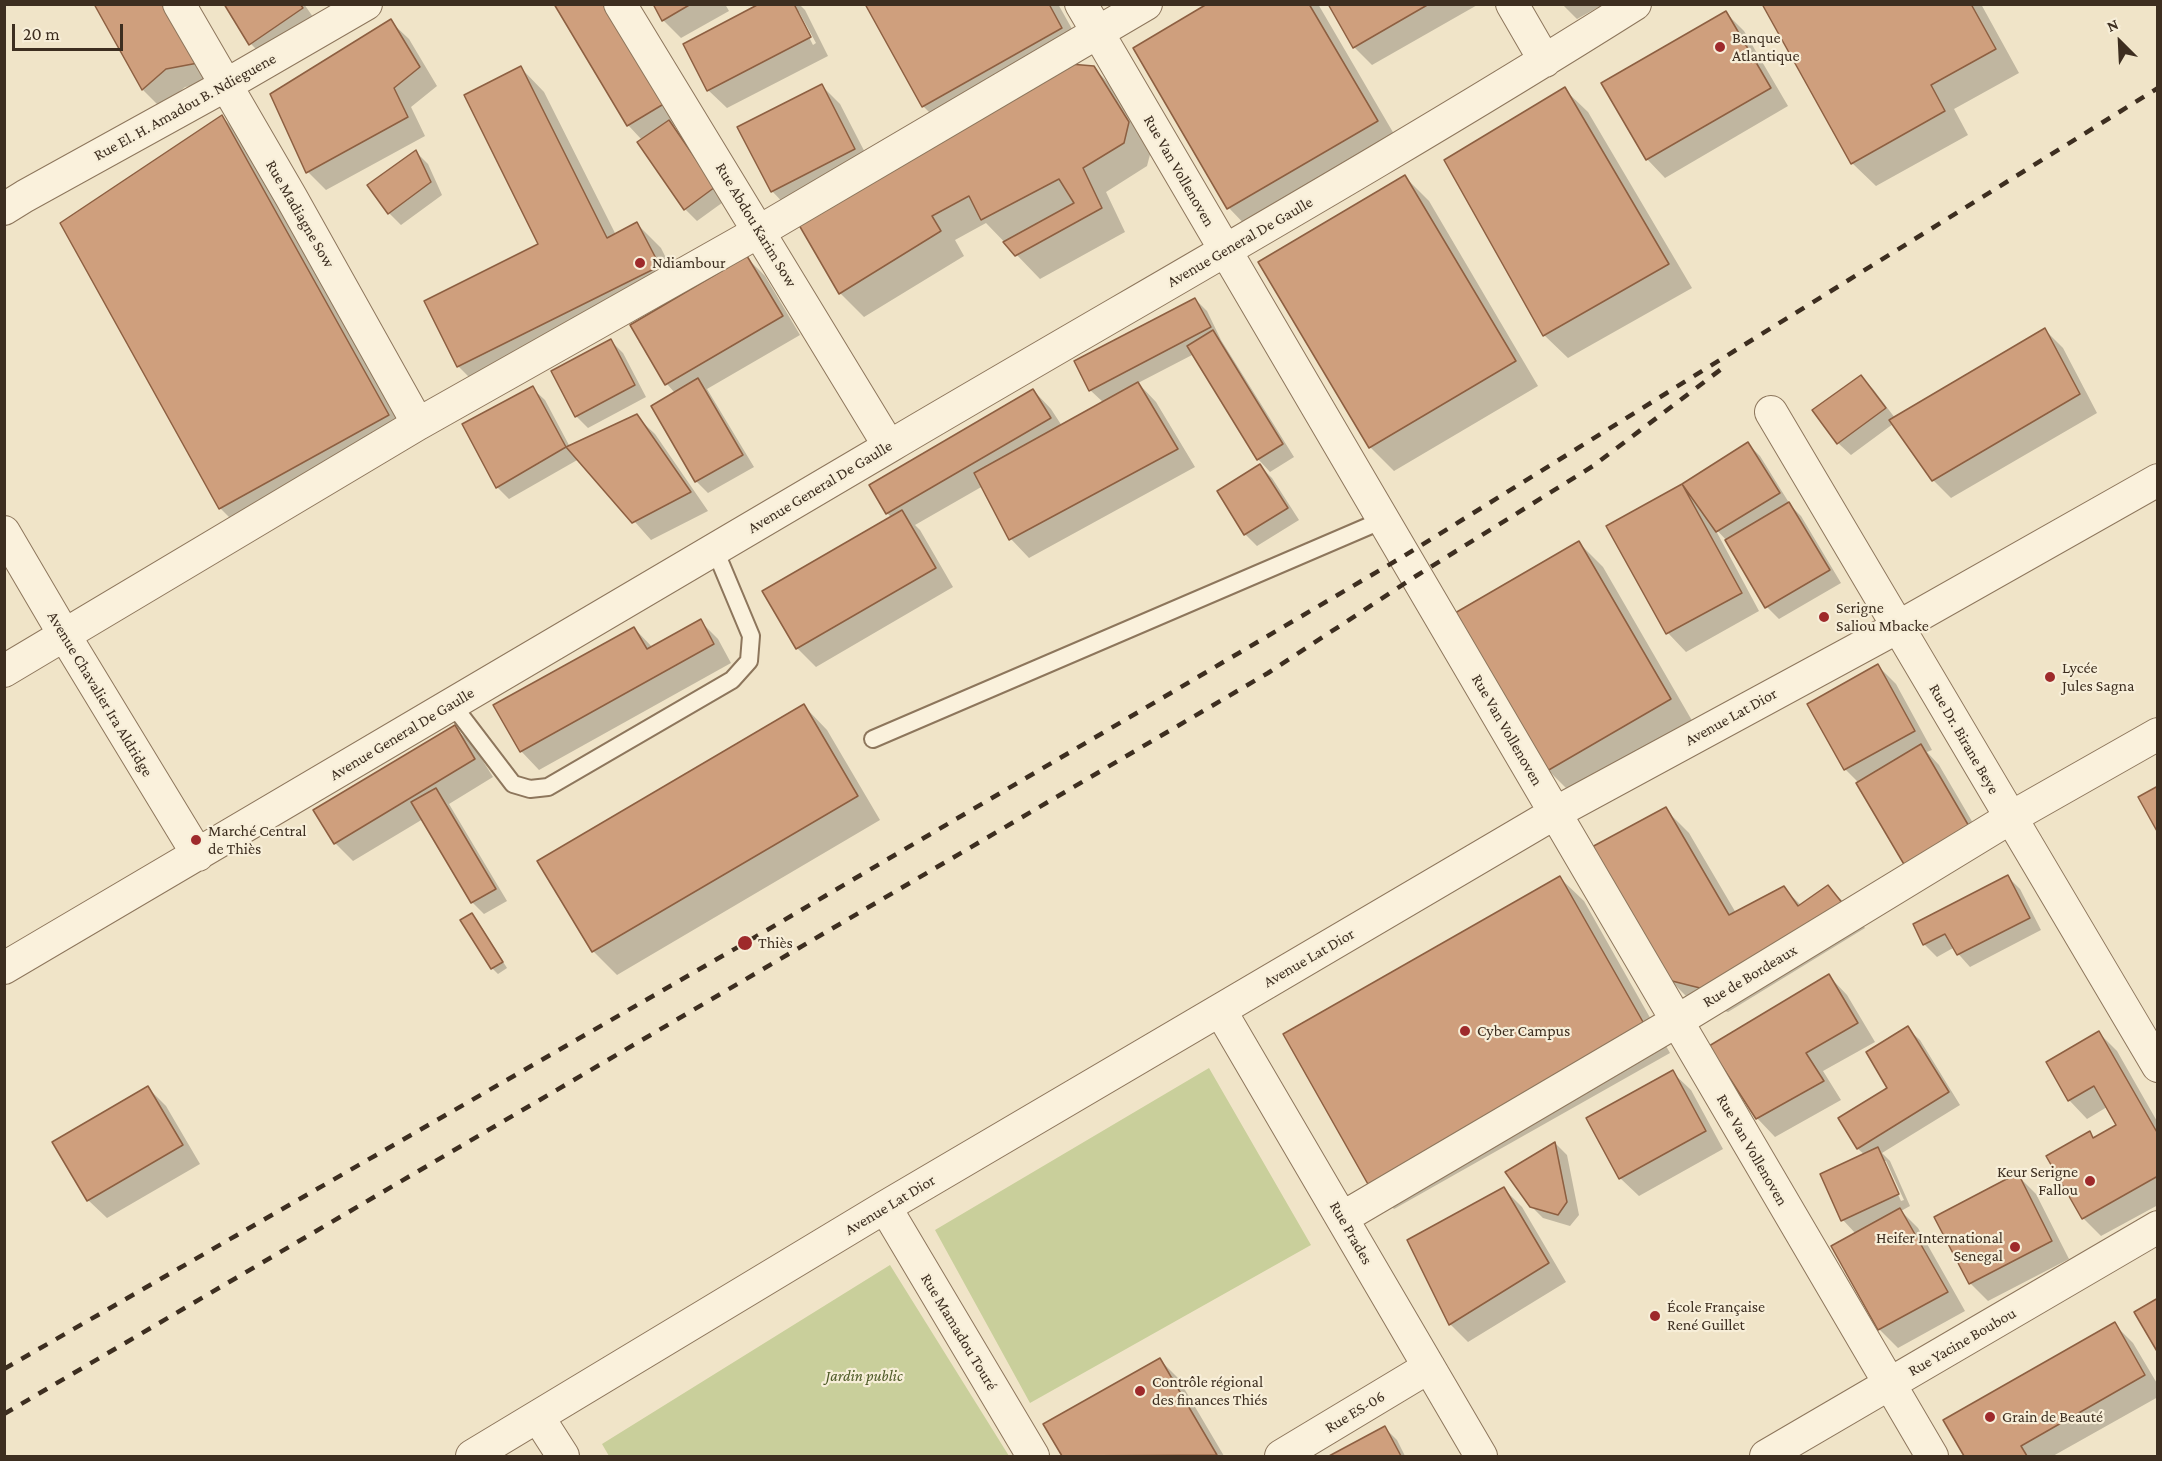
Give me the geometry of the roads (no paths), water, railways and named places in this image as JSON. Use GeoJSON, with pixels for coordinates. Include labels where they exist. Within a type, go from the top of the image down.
{"type":"FeatureCollection","features":[{"type":"Feature","properties":{"kind":"street","name":"Rue Madiagne Sow"},"geometry":{"type":"LineString","coordinates":[[179,4],[291,197],[418,424]]}},
{"type":"Feature","properties":{"kind":"street","name":"Rue El. H. Amadou B. Ndieguene"},"geometry":{"type":"LineString","coordinates":[[4,209],[366,4]]}},
{"type":"Feature","properties":{"kind":"street","name":"Rue Abdou Karim Sow"},"geometry":{"type":"LineString","coordinates":[[621,4],[889,446]]}},
{"type":"Feature","properties":{"kind":"street","name":"Rue Van Vollenoven"},"geometry":{"type":"LineString","coordinates":[[1081,4],[1932,1456]]}},
{"type":"Feature","properties":{"kind":"street"},"geometry":{"type":"LineString","coordinates":[[4,671],[418,424],[760,231],[1146,4]]}},
{"type":"Feature","properties":{"kind":"street"},"geometry":{"type":"LineString","coordinates":[[1512,4],[1545,61]]}},
{"type":"Feature","properties":{"kind":"street","name":"Avenue General De Gaulle"},"geometry":{"type":"LineString","coordinates":[[4,968],[889,446],[1226,251],[1545,61],[1635,4]]}},
{"type":"Feature","properties":{"kind":"street","name":"Rue Dr. Birane Beye"},"geometry":{"type":"LineString","coordinates":[[1771,412],[2157,1066]]}},
{"type":"Feature","properties":{"kind":"street","name":"Avenue Lat Dior"},"geometry":{"type":"LineString","coordinates":[[472,1456],[885,1207],[1555,813],[1898,627],[2157,480]]}},
{"type":"Feature","properties":{"kind":"street","name":"Avenue Chavalier Ira Aldridge"},"geometry":{"type":"LineString","coordinates":[[4,532],[198,855]]}},
{"type":"Feature","properties":{"kind":"street","name":"Rue de Bordeaux"},"geometry":{"type":"LineString","coordinates":[[1342,1218],[1677,1021],[2010,818],[2157,734]]}},
{"type":"Feature","properties":{"kind":"street","name":"Rue Prades"},"geometry":{"type":"LineString","coordinates":[[1220,1010],[1481,1456]]}},
{"type":"Feature","properties":{"kind":"street","name":"Rue Mamadou Touré"},"geometry":{"type":"LineString","coordinates":[[885,1207],[1033,1456]]}},
{"type":"Feature","properties":{"kind":"street","name":"Rue Yacine Boubou"},"geometry":{"type":"LineString","coordinates":[[1766,1456],[2157,1227]]}},
{"type":"Feature","properties":{"kind":"street","name":"Rue ES-06"},"geometry":{"type":"LineString","coordinates":[[1281,1456],[1429,1367]]}},
{"type":"Feature","properties":{"kind":"street"},"geometry":{"type":"LineString","coordinates":[[538,1417],[563,1456]]}},
{"type":"Feature","properties":{"kind":"lane"},"geometry":{"type":"LineString","coordinates":[[873,739],[1383,520]]}},
{"type":"Feature","properties":{"kind":"lane"},"geometry":{"type":"LineString","coordinates":[[452,704],[513,784],[530,789],[548,788],[712,692],[732,680],[748,661],[751,636],[715,550]]}},
{"type":"Feature","properties":{"kind":"railway"},"geometry":{"type":"LineString","coordinates":[[4,1369],[745,943],[1404,556],[2158,88]]}},
{"type":"Feature","properties":{"kind":"railway"},"geometry":{"type":"LineString","coordinates":[[4,1414],[1268,673],[1416,576],[1593,466],[1728,364]]}},
{"type":"Feature","properties":{"kind":"place","name":"Banque Atlantique"},"geometry":{"type":"Point","coordinates":[1720,47]}},
{"type":"Feature","properties":{"kind":"place","name":"Ndiambour"},"geometry":{"type":"Point","coordinates":[640,263]}},
{"type":"Feature","properties":{"kind":"place","name":"Serigne Saliou Mbacke"},"geometry":{"type":"Point","coordinates":[1824,617]}},
{"type":"Feature","properties":{"kind":"place","name":"Lycée Jules Sagna"},"geometry":{"type":"Point","coordinates":[2050,677]}},
{"type":"Feature","properties":{"kind":"place","name":"Marché Central de Thiès"},"geometry":{"type":"Point","coordinates":[196,840]}},
{"type":"Feature","properties":{"kind":"place","name":"Thiès"},"geometry":{"type":"Point","coordinates":[745,943]}},
{"type":"Feature","properties":{"kind":"place","name":"Cyber Campus"},"geometry":{"type":"Point","coordinates":[1465,1031]}},
{"type":"Feature","properties":{"kind":"place","name":"Keur Serigne Fallou"},"geometry":{"type":"Point","coordinates":[2090,1181]}},
{"type":"Feature","properties":{"kind":"place","name":"Heifer International Senegal"},"geometry":{"type":"Point","coordinates":[2015,1247]}},
{"type":"Feature","properties":{"kind":"place","name":"École Française René Guillet"},"geometry":{"type":"Point","coordinates":[1655,1316]}},
{"type":"Feature","properties":{"kind":"place","name":"Contrôle régional des finances Thiés"},"geometry":{"type":"Point","coordinates":[1140,1391]}},
{"type":"Feature","properties":{"kind":"place","name":"Grain de Beauté"},"geometry":{"type":"Point","coordinates":[1990,1417]}},
{"type":"Feature","properties":{"kind":"park label","name":"Jardin public"},"geometry":{"type":"Point","coordinates":[864,1376]}}]}
